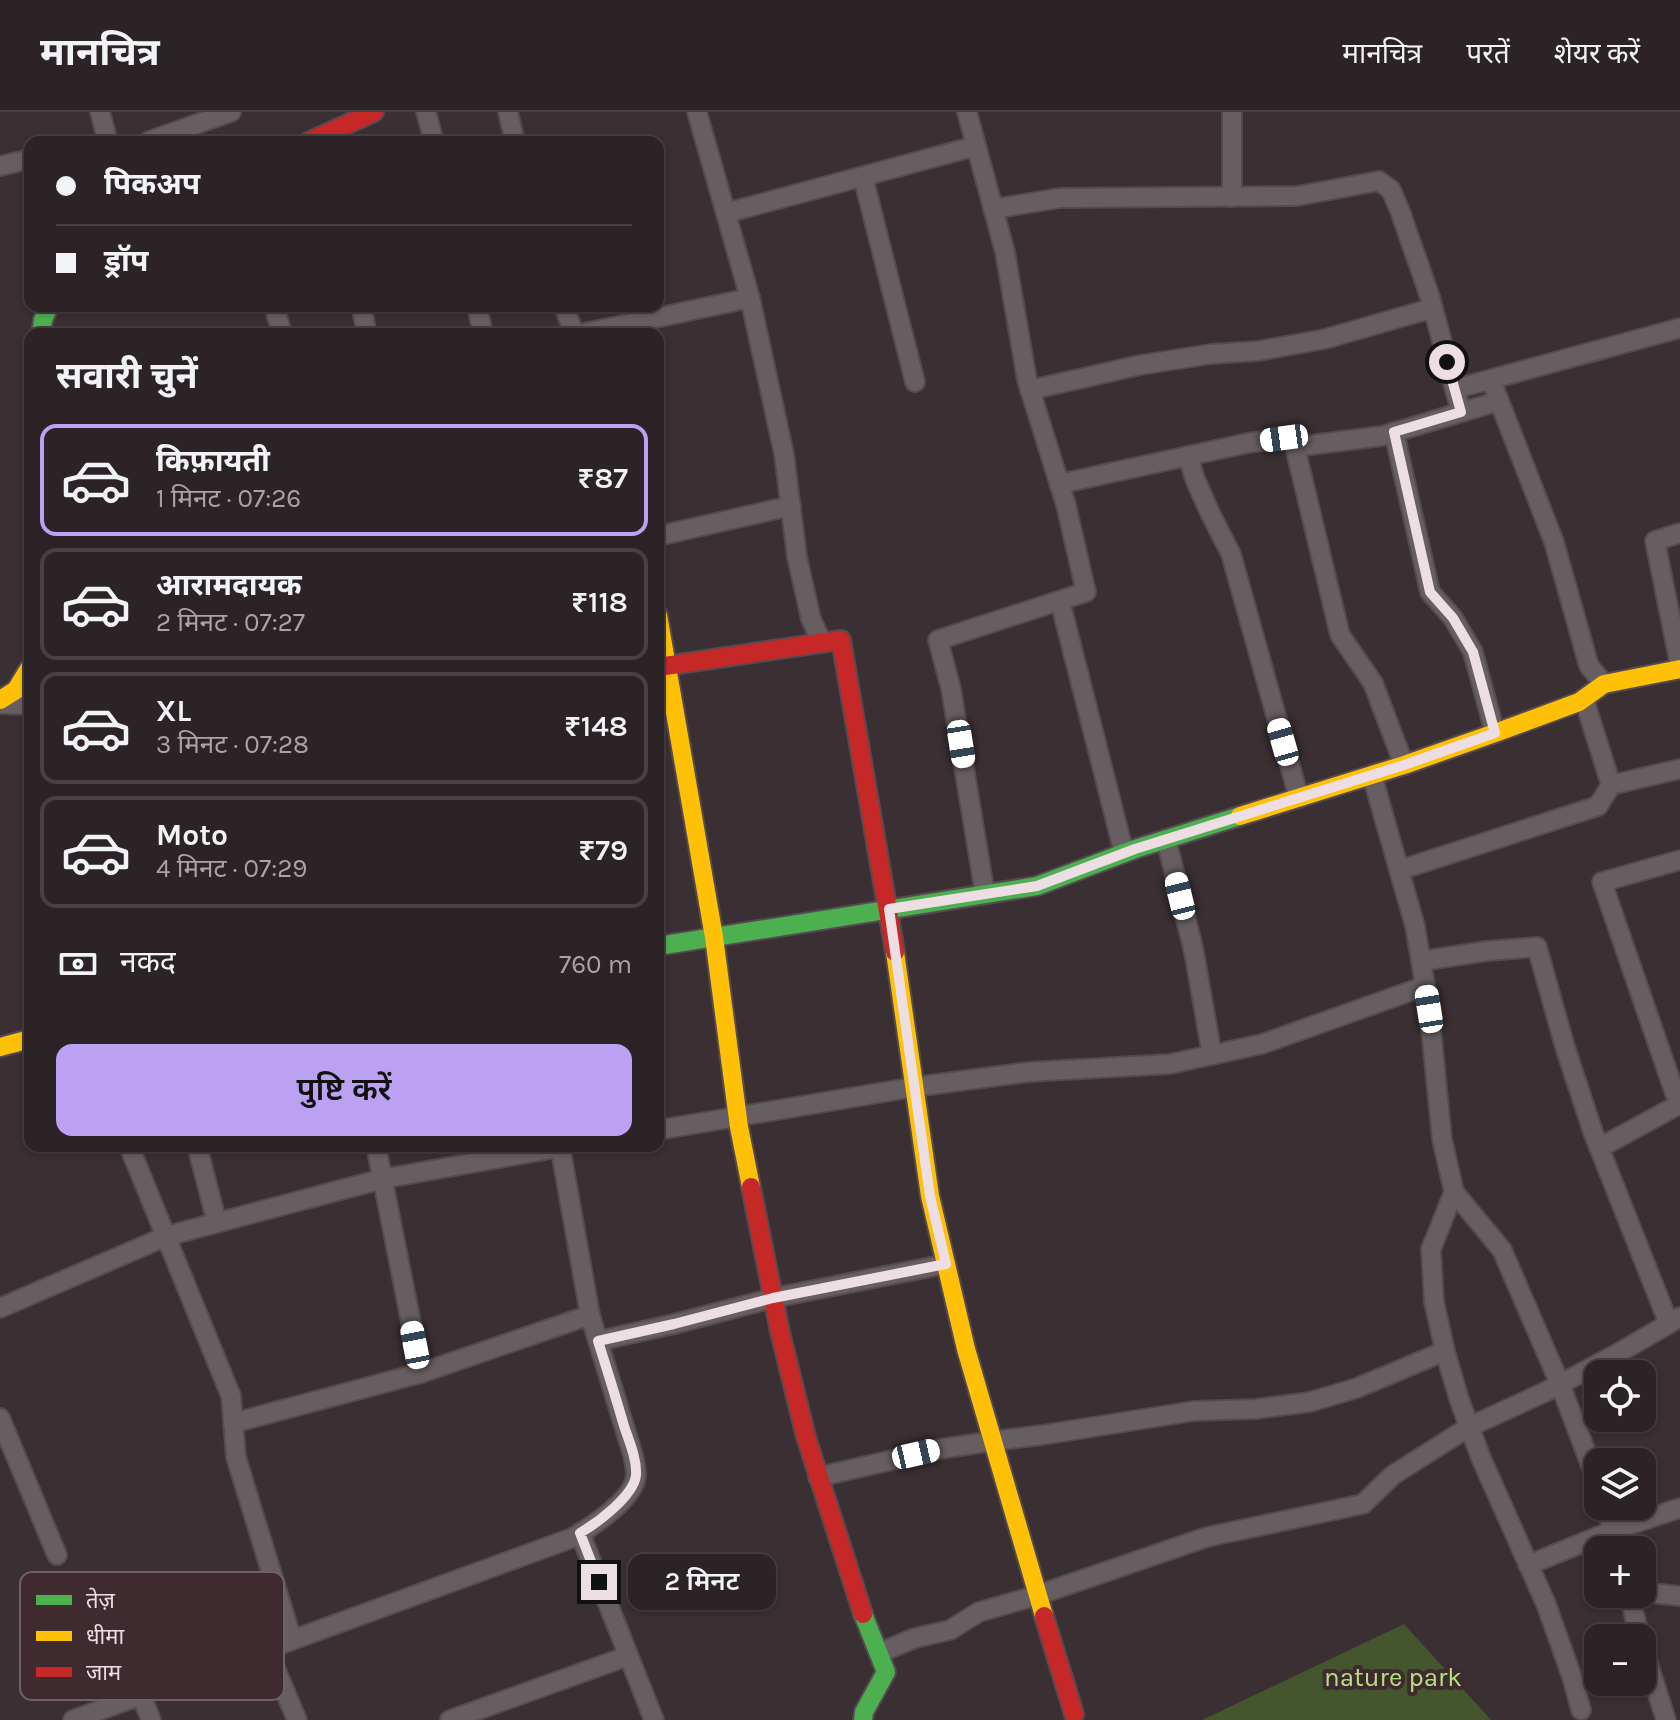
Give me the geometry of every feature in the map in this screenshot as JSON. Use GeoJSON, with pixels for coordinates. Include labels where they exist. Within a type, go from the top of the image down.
{"type":"FeatureCollection","features":[{"type":"Feature","properties":{"kind":"main road"},"geometry":{"type":"LineString","coordinates":[[325,136],[374,112]]}},
{"type":"Feature","properties":{"kind":"main road"},"geometry":{"type":"LineString","coordinates":[[664,666],[841,640],[889,909],[930,1196],[966,1349],[1074,1714]]}},
{"type":"Feature","properties":{"kind":"main road"},"geometry":{"type":"LineString","coordinates":[[664,945],[1037,886],[1124,853],[1404,765],[1495,733],[1579,702],[1604,684],[1680,667]]}},
{"type":"Feature","properties":{"kind":"main road"},"geometry":{"type":"LineString","coordinates":[[664,671],[714,937],[737,1115],[773,1298],[818,1477],[858,1601],[886,1672],[864,1712],[863,1720]]}},
{"type":"Feature","properties":{"kind":"main road"},"geometry":{"type":"LineString","coordinates":[[0,702],[16,690],[24,677]]}},
{"type":"Feature","properties":{"kind":"main road"},"geometry":{"type":"LineString","coordinates":[[0,1047],[24,1041]]}},
{"type":"Feature","properties":{"kind":"street"},"geometry":{"type":"LineString","coordinates":[[100,112],[106,136]]}},
{"type":"Feature","properties":{"kind":"street"},"geometry":{"type":"LineString","coordinates":[[165,136],[231,112]]}},
{"type":"Feature","properties":{"kind":"street"},"geometry":{"type":"LineString","coordinates":[[426,112],[432,136]]}},
{"type":"Feature","properties":{"kind":"street"},"geometry":{"type":"LineString","coordinates":[[508,112],[514,136]]}},
{"type":"Feature","properties":{"kind":"street"},"geometry":{"type":"LineString","coordinates":[[697,112],[750,298],[784,454],[797,557],[811,619],[822,643]]}},
{"type":"Feature","properties":{"kind":"street"},"geometry":{"type":"LineString","coordinates":[[967,112],[1005,252],[1030,390],[1059,484],[1086,592],[938,640],[951,689],[985,894]]}},
{"type":"Feature","properties":{"kind":"street"},"geometry":{"type":"LineString","coordinates":[[1232,112],[1232,197]]}},
{"type":"Feature","properties":{"kind":"street"},"geometry":{"type":"LineString","coordinates":[[726,213],[976,146]]}},
{"type":"Feature","properties":{"kind":"street"},"geometry":{"type":"LineString","coordinates":[[0,166],[24,160]]}},
{"type":"Feature","properties":{"kind":"street"},"geometry":{"type":"LineString","coordinates":[[863,177],[915,382]]}},
{"type":"Feature","properties":{"kind":"street"},"geometry":{"type":"LineString","coordinates":[[993,209],[1060,198],[1297,196],[1379,181],[1391,190],[1400,211],[1433,308],[1461,412]]}},
{"type":"Feature","properties":{"kind":"street"},"geometry":{"type":"LineString","coordinates":[[615,328],[750,298]]}},
{"type":"Feature","properties":{"kind":"street"},"geometry":{"type":"LineString","coordinates":[[1030,390],[1140,365],[1211,354],[1258,351],[1325,339],[1433,308]]}},
{"type":"Feature","properties":{"kind":"street"},"geometry":{"type":"LineString","coordinates":[[1455,389],[1680,328]]}},
{"type":"Feature","properties":{"kind":"street"},"geometry":{"type":"LineString","coordinates":[[1491,380],[1554,542],[1589,666],[1604,684]]}},
{"type":"Feature","properties":{"kind":"street"},"geometry":{"type":"LineString","coordinates":[[1059,484],[1248,443],[1284,438],[1302,446],[1382,436],[1499,401]]}},
{"type":"Feature","properties":{"kind":"street"},"geometry":{"type":"LineString","coordinates":[[1394,432],[1430,592],[1453,618],[1473,652],[1495,733]]}},
{"type":"Feature","properties":{"kind":"street"},"geometry":{"type":"LineString","coordinates":[[1294,443],[1340,635],[1373,683],[1404,765]]}},
{"type":"Feature","properties":{"kind":"street"},"geometry":{"type":"LineString","coordinates":[[1188,456],[1195,479],[1231,554],[1299,798]]}},
{"type":"Feature","properties":{"kind":"street"},"geometry":{"type":"LineString","coordinates":[[664,535],[791,506]]}},
{"type":"Feature","properties":{"kind":"street"},"geometry":{"type":"LineString","coordinates":[[1680,533],[1655,541],[1680,667]]}},
{"type":"Feature","properties":{"kind":"street"},"geometry":{"type":"LineString","coordinates":[[1060,601],[1124,853]]}},
{"type":"Feature","properties":{"kind":"street"},"geometry":{"type":"LineString","coordinates":[[1584,699],[1611,785]]}},
{"type":"Feature","properties":{"kind":"street"},"geometry":{"type":"LineString","coordinates":[[0,702],[24,704]]}},
{"type":"Feature","properties":{"kind":"street"},"geometry":{"type":"LineString","coordinates":[[1400,870],[1598,806],[1611,785],[1680,769]]}},
{"type":"Feature","properties":{"kind":"street"},"geometry":{"type":"LineString","coordinates":[[1372,775],[1415,926],[1442,1139],[1454,1192],[1502,1250],[1584,1448]]}},
{"type":"Feature","properties":{"kind":"street"},"geometry":{"type":"LineString","coordinates":[[1166,839],[1194,952],[1212,1055]]}},
{"type":"Feature","properties":{"kind":"street"},"geometry":{"type":"LineString","coordinates":[[1599,1148],[1679,1104],[1602,882],[1680,860]]}},
{"type":"Feature","properties":{"kind":"street"},"geometry":{"type":"LineString","coordinates":[[879,1653],[915,1638],[950,1630],[979,1612],[1207,1537],[1363,1504],[1393,1475],[1469,1427],[1560,1384],[1674,1321],[1599,1148],[1565,1047],[1537,947],[1421,961]]}},
{"type":"Feature","properties":{"kind":"street"},"geometry":{"type":"LineString","coordinates":[[664,1129],[914,1087],[1028,1072],[1170,1064],[1262,1044],[1425,986]]}},
{"type":"Feature","properties":{"kind":"street"},"geometry":{"type":"LineString","coordinates":[[132,1152],[231,1396],[236,1457],[271,1572]]}},
{"type":"Feature","properties":{"kind":"street"},"geometry":{"type":"LineString","coordinates":[[199,1152],[217,1223]]}},
{"type":"Feature","properties":{"kind":"street"},"geometry":{"type":"LineString","coordinates":[[377,1152],[421,1373]]}},
{"type":"Feature","properties":{"kind":"street"},"geometry":{"type":"LineString","coordinates":[[0,1308],[167,1236],[382,1179],[529,1152]]}},
{"type":"Feature","properties":{"kind":"street"},"geometry":{"type":"LineString","coordinates":[[284,1643],[572,1538],[594,1525],[631,1489],[636,1477],[633,1455],[590,1315],[563,1152]]}},
{"type":"Feature","properties":{"kind":"street"},"geometry":{"type":"LineString","coordinates":[[1454,1192],[1431,1249],[1434,1302],[1445,1351],[1469,1427],[1546,1604],[1581,1710]]}},
{"type":"Feature","properties":{"kind":"street"},"geometry":{"type":"LineString","coordinates":[[598,1341],[773,1298],[946,1264]]}},
{"type":"Feature","properties":{"kind":"street"},"geometry":{"type":"LineString","coordinates":[[233,1423],[421,1373],[590,1315]]}},
{"type":"Feature","properties":{"kind":"street"},"geometry":{"type":"LineString","coordinates":[[818,1477],[940,1449],[1194,1411],[1256,1409],[1310,1402],[1357,1388],[1445,1351]]}},
{"type":"Feature","properties":{"kind":"street"},"geometry":{"type":"LineString","coordinates":[[0,1418],[57,1555]]}},
{"type":"Feature","properties":{"kind":"street"},"geometry":{"type":"LineString","coordinates":[[1528,1565],[1614,1530],[1680,1508]]}},
{"type":"Feature","properties":{"kind":"street"},"geometry":{"type":"LineString","coordinates":[[1611,1520],[1615,1536]]}},
{"type":"Feature","properties":{"kind":"street"},"geometry":{"type":"LineString","coordinates":[[580,1533],[654,1720]]}},
{"type":"Feature","properties":{"kind":"street"},"geometry":{"type":"LineString","coordinates":[[1656,1593],[1680,1596]]}},
{"type":"Feature","properties":{"kind":"street"},"geometry":{"type":"LineString","coordinates":[[284,1614],[292,1640]]}},
{"type":"Feature","properties":{"kind":"street"},"geometry":{"type":"LineString","coordinates":[[452,1720],[628,1656]]}},
{"type":"Feature","properties":{"kind":"street"},"geometry":{"type":"LineString","coordinates":[[1656,1688],[1666,1720]]}},
{"type":"Feature","properties":{"kind":"street"},"geometry":{"type":"LineString","coordinates":[[284,1689],[297,1720]]}},
{"type":"Feature","properties":{"kind":"street"},"geometry":{"type":"LineString","coordinates":[[73,1720],[127,1700]]}},
{"type":"Feature","properties":{"kind":"street"},"geometry":{"type":"LineString","coordinates":[[143,1700],[151,1720]]}},
{"type":"Feature","properties":{"kind":"green space","name":"nature park"},"geometry":{"type":"Polygon","coordinates":[[[1404,1624],[1491,1720],[1202,1720],[1404,1624]]]}},
{"type":"Feature","properties":{"kind":"traffic: fast"},"geometry":{"type":"LineString","coordinates":[[42,328],[46,312]]}},
{"type":"Feature","properties":{"kind":"traffic: fast"},"geometry":{"type":"LineString","coordinates":[[664,945],[1037,886],[1135,849],[1240,816]]}},
{"type":"Feature","properties":{"kind":"traffic: fast"},"geometry":{"type":"LineString","coordinates":[[863,1614],[886,1672],[864,1712],[863,1720]]}},
{"type":"Feature","properties":{"kind":"traffic: slow"},"geometry":{"type":"LineString","coordinates":[[664,650],[714,937],[739,1127],[751,1187]]}},
{"type":"Feature","properties":{"kind":"traffic: slow"},"geometry":{"type":"LineString","coordinates":[[1240,816],[1495,733],[1579,702],[1604,684],[1680,669]]}},
{"type":"Feature","properties":{"kind":"traffic: slow"},"geometry":{"type":"LineString","coordinates":[[0,700],[16,690],[24,677]]}},
{"type":"Feature","properties":{"kind":"traffic: slow"},"geometry":{"type":"LineString","coordinates":[[895,952],[930,1196],[966,1349],[1044,1616]]}},
{"type":"Feature","properties":{"kind":"traffic: slow"},"geometry":{"type":"LineString","coordinates":[[0,1047],[24,1041]]}},
{"type":"Feature","properties":{"kind":"traffic: jam"},"geometry":{"type":"LineString","coordinates":[[321,136],[374,112]]}},
{"type":"Feature","properties":{"kind":"traffic: jam"},"geometry":{"type":"LineString","coordinates":[[664,666],[841,640],[895,952]]}},
{"type":"Feature","properties":{"kind":"traffic: jam"},"geometry":{"type":"LineString","coordinates":[[751,1187],[780,1332],[806,1437],[863,1614]]}},
{"type":"Feature","properties":{"kind":"traffic: jam"},"geometry":{"type":"LineString","coordinates":[[1044,1616],[1074,1714]]}},
{"type":"Feature","properties":{"kind":"route"},"geometry":{"type":"LineString","coordinates":[[599,1582],[580,1533],[614,1507],[631,1489],[636,1477],[633,1455],[598,1341],[773,1298],[946,1264],[930,1196],[889,909],[1037,886],[1135,849],[1404,765],[1495,733],[1473,652],[1453,618],[1430,592],[1394,432],[1461,412],[1447,362]]}}]}
